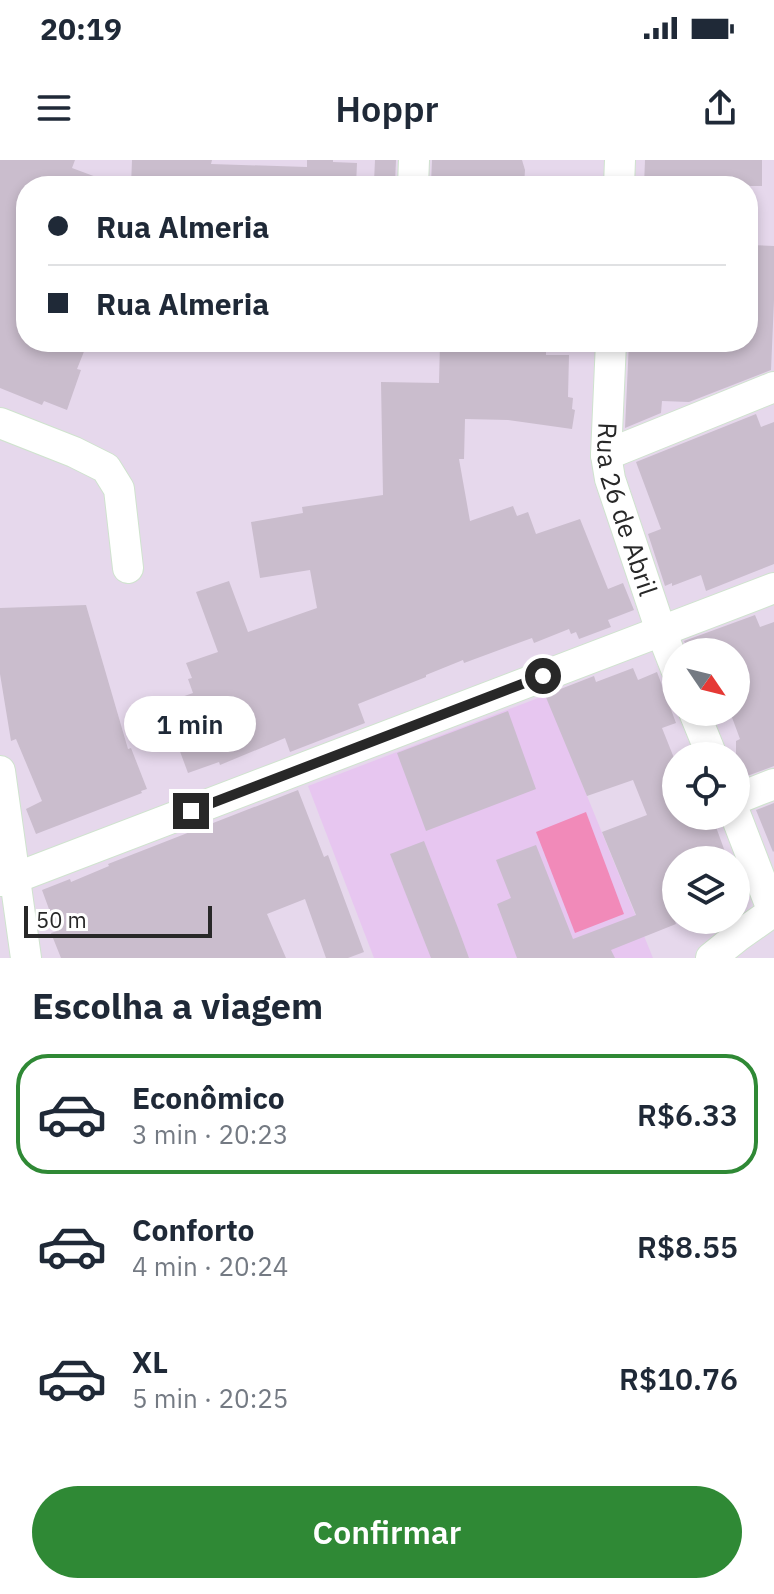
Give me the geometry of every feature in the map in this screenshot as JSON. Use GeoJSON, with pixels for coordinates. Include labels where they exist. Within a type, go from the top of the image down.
{"type":"FeatureCollection","features":[{"type":"Feature","properties":{"kind":"street","name":"Rua 26 de Abril"},"geometry":{"type":"LineString","coordinates":[[611,352],[606,455],[610,479],[664,638]]}},
{"type":"Feature","properties":{"kind":"street"},"geometry":{"type":"LineString","coordinates":[[606,455],[774,387]]}},
{"type":"Feature","properties":{"kind":"street"},"geometry":{"type":"LineString","coordinates":[[0,423],[106,468],[119,489],[128,568]]}},
{"type":"Feature","properties":{"kind":"street"},"geometry":{"type":"LineString","coordinates":[[8,879],[774,588]]}},
{"type":"Feature","properties":{"kind":"street"},"geometry":{"type":"LineString","coordinates":[[0,771],[8,879],[26,958]]}},
{"type":"Feature","properties":{"kind":"street"},"geometry":{"type":"LineString","coordinates":[[750,793],[774,784]]}},
{"type":"Feature","properties":{"kind":"street"},"geometry":{"type":"LineString","coordinates":[[711,958],[773,911],[741,830]]}},
{"type":"Feature","properties":{"kind":"shaded area"},"geometry":{"type":"Polygon","coordinates":[[[546,695],[653,958],[374,958],[308,786],[546,695]]]}},
{"type":"Feature","properties":{"kind":"shaded area"},"geometry":{"type":"Polygon","coordinates":[[[586,812],[624,914],[575,933],[536,832],[586,812]]]}},
{"type":"Feature","properties":{"kind":"building"},"geometry":{"type":"Polygon","coordinates":[[[0,160],[75,160],[72,168],[94,176],[16,176],[16,352],[84,352],[77,369],[81,370],[67,410],[44,401],[42,405],[0,388],[0,160]]]}},
{"type":"Feature","properties":{"kind":"building"},"geometry":{"type":"Polygon","coordinates":[[[132,160],[212,160],[211,164],[307,167],[307,160],[357,163],[356,176],[131,176],[132,160]]]}},
{"type":"Feature","properties":{"kind":"building"},"geometry":{"type":"Polygon","coordinates":[[[375,160],[396,160],[395,176],[374,176],[375,160]]]}},
{"type":"Feature","properties":{"kind":"building"},"geometry":{"type":"Polygon","coordinates":[[[432,160],[522,160],[525,170],[525,176],[431,176],[432,160]]]}},
{"type":"Feature","properties":{"kind":"building"},"geometry":{"type":"Polygon","coordinates":[[[645,160],[762,160],[762,186],[758,186],[758,176],[644,176],[645,160]]]}},
{"type":"Feature","properties":{"kind":"building"},"geometry":{"type":"Polygon","coordinates":[[[758,245],[774,246],[771,370],[689,402],[662,401],[661,413],[625,428],[629,352],[758,352],[758,245]]]}},
{"type":"Feature","properties":{"kind":"building"},"geometry":{"type":"Polygon","coordinates":[[[440,352],[546,352],[546,355],[569,355],[568,397],[573,398],[572,409],[575,410],[572,429],[508,420],[465,419],[464,459],[459,459],[470,521],[513,506],[517,516],[528,512],[536,534],[580,519],[608,589],[623,583],[634,610],[608,620],[611,627],[579,639],[576,632],[571,634],[569,629],[534,643],[532,638],[464,663],[463,660],[426,675],[358,704],[365,723],[290,752],[285,738],[220,765],[219,762],[188,773],[175,738],[169,740],[156,706],[193,693],[188,679],[192,678],[186,663],[218,652],[196,592],[229,581],[248,632],[317,608],[310,570],[260,578],[251,522],[303,513],[302,507],[383,495],[381,382],[439,383],[440,352]]]}},
{"type":"Feature","properties":{"kind":"building"},"geometry":{"type":"Polygon","coordinates":[[[756,414],[761,427],[774,422],[774,564],[706,591],[701,575],[665,586],[648,534],[661,529],[636,462],[756,414]]]}},
{"type":"Feature","properties":{"kind":"building"},"geometry":{"type":"Polygon","coordinates":[[[86,605],[128,749],[131,748],[147,789],[36,834],[26,809],[42,801],[16,739],[11,741],[0,674],[0,608],[86,605]]]}},
{"type":"Feature","properties":{"kind":"building"},"geometry":{"type":"Polygon","coordinates":[[[755,615],[760,627],[774,622],[774,766],[750,775],[750,742],[736,742],[740,739],[735,726],[750,726],[750,638],[692,638],[755,615]]]}},
{"type":"Feature","properties":{"kind":"building"},"geometry":{"type":"Polygon","coordinates":[[[633,668],[638,680],[657,672],[662,685],[662,726],[668,726],[662,728],[668,742],[662,742],[662,830],[717,830],[723,846],[662,846],[662,930],[611,950],[615,958],[517,958],[497,904],[511,898],[496,860],[536,845],[573,939],[636,915],[602,832],[647,815],[633,780],[587,796],[545,695],[594,676],[596,682],[633,668]]]}},
{"type":"Feature","properties":{"kind":"building"},"geometry":{"type":"Polygon","coordinates":[[[508,711],[536,789],[426,831],[397,753],[508,711]]]}},
{"type":"Feature","properties":{"kind":"building"},"geometry":{"type":"Polygon","coordinates":[[[298,790],[324,857],[328,855],[364,952],[348,958],[326,958],[305,899],[267,914],[286,958],[61,958],[51,933],[57,931],[42,890],[70,879],[71,882],[108,864],[298,790]]]}},
{"type":"Feature","properties":{"kind":"building"},"geometry":{"type":"Polygon","coordinates":[[[774,803],[774,851],[773,852],[756,810],[774,803]]]}},
{"type":"Feature","properties":{"kind":"building"},"geometry":{"type":"Polygon","coordinates":[[[424,841],[469,958],[431,958],[390,854],[424,841]]]}},
{"type":"Feature","properties":{"kind":"route"},"geometry":{"type":"LineString","coordinates":[[191,811],[543,676]]}}]}
